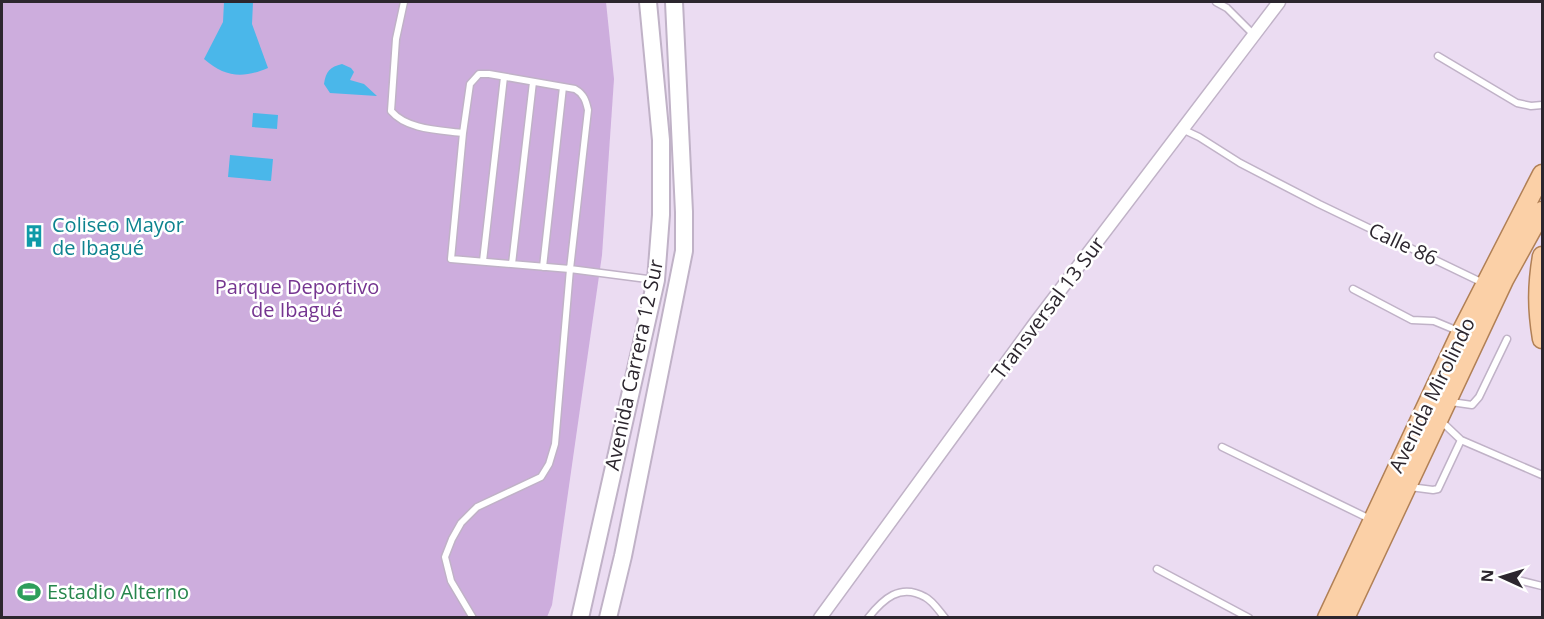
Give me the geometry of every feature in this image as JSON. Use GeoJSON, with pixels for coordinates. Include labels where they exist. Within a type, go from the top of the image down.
{"type":"FeatureCollection","features":[{"type":"Feature","properties":{"kind":"main road","name":"Avenida Mirolindo"},"geometry":{"type":"LineString","coordinates":[[1326,618],[1461,332],[1542,174]]}},
{"type":"Feature","properties":{"kind":"main road","name":"Avenida Mirolindo"},"geometry":{"type":"LineString","coordinates":[[1345,618],[1504,280],[1542,211]]}},
{"type":"Feature","properties":{"kind":"main road"},"geometry":{"type":"LineString","coordinates":[[1542,256],[1537,284],[1538,317],[1542,339]]}},
{"type":"Feature","properties":{"kind":"street","name":"Avenida Carrera 12 Sur"},"geometry":{"type":"LineString","coordinates":[[580,618],[656,280],[661,215],[661,140],[648,2]]}},
{"type":"Feature","properties":{"kind":"street","name":"Avenida Carrera 12 Sur"},"geometry":{"type":"LineString","coordinates":[[608,618],[623,556],[684,251],[674,2]]}},
{"type":"Feature","properties":{"kind":"street","name":"Transversal 13 Sur"},"geometry":{"type":"LineString","coordinates":[[820,618],[1036,322],[1279,2]]}},
{"type":"Feature","properties":{"kind":"lane"},"geometry":{"type":"LineString","coordinates":[[404,2],[396,39],[391,95],[392,111],[399,120],[410,124],[463,133]]}},
{"type":"Feature","properties":{"kind":"lane"},"geometry":{"type":"LineString","coordinates":[[1216,2],[1227,8],[1254,35]]}},
{"type":"Feature","properties":{"kind":"lane"},"geometry":{"type":"LineString","coordinates":[[1438,56],[1517,103],[1531,106],[1542,105]]}},
{"type":"Feature","properties":{"kind":"lane"},"geometry":{"type":"LineString","coordinates":[[473,618],[451,581],[445,557],[452,539],[462,523],[477,507],[541,477],[549,464],[555,444],[570,268],[588,110],[581,93],[563,87],[479,74],[474,78],[470,84],[463,133],[451,259],[570,268],[656,280]]}},
{"type":"Feature","properties":{"kind":"lane"},"geometry":{"type":"LineString","coordinates":[[483,261],[504,77]]}},
{"type":"Feature","properties":{"kind":"lane"},"geometry":{"type":"LineString","coordinates":[[512,264],[533,82]]}},
{"type":"Feature","properties":{"kind":"lane"},"geometry":{"type":"LineString","coordinates":[[543,267],[563,87]]}},
{"type":"Feature","properties":{"kind":"lane","name":"Calle 86"},"geometry":{"type":"LineString","coordinates":[[1182,129],[1240,163],[1319,204],[1486,284]]}},
{"type":"Feature","properties":{"kind":"lane"},"geometry":{"type":"LineString","coordinates":[[1353,289],[1412,321],[1434,321],[1461,332]]}},
{"type":"Feature","properties":{"kind":"lane"},"geometry":{"type":"LineString","coordinates":[[1447,401],[1472,405],[1479,397],[1507,339]]}},
{"type":"Feature","properties":{"kind":"lane"},"geometry":{"type":"LineString","coordinates":[[1439,419],[1461,440],[1542,473]]}},
{"type":"Feature","properties":{"kind":"lane"},"geometry":{"type":"LineString","coordinates":[[1407,486],[1438,489],[1461,440]]}},
{"type":"Feature","properties":{"kind":"lane"},"geometry":{"type":"LineString","coordinates":[[1222,447],[1372,520]]}},
{"type":"Feature","properties":{"kind":"lane"},"geometry":{"type":"LineString","coordinates":[[1157,569],[1249,618]]}},
{"type":"Feature","properties":{"kind":"lane"},"geometry":{"type":"LineString","coordinates":[[1518,580],[1542,586]]}},
{"type":"Feature","properties":{"kind":"lane"},"geometry":{"type":"LineString","coordinates":[[868,618],[882,600],[897,593],[912,592],[927,598],[945,618]]}},
{"type":"Feature","properties":{"kind":"green space","name":"Parque Deportivo de Ibagué"},"geometry":{"type":"Polygon","coordinates":[[[2,2],[606,2],[614,79],[602,255],[552,605],[547,617],[2,617],[2,2]]]}},
{"type":"Feature","properties":{"kind":"water"},"geometry":{"type":"Polygon","coordinates":[[[224,2],[253,2],[252,24],[268,68],[250,74],[234,74],[219,70],[204,59],[223,22],[224,2]]]}},
{"type":"Feature","properties":{"kind":"water"},"geometry":{"type":"Polygon","coordinates":[[[342,64],[354,72],[350,80],[364,84],[377,96],[330,93],[324,84],[326,76],[329,70],[342,64]]]}},
{"type":"Feature","properties":{"kind":"water"},"geometry":{"type":"Polygon","coordinates":[[[253,113],[278,115],[277,129],[252,127],[253,113]]]}},
{"type":"Feature","properties":{"kind":"water"},"geometry":{"type":"Polygon","coordinates":[[[230,155],[273,159],[271,181],[228,177],[230,155]]]}},
{"type":"Feature","properties":{"kind":"place","name":"Coliseo Mayor de Ibagué"},"geometry":{"type":"Point","coordinates":[34,236]}},
{"type":"Feature","properties":{"kind":"place","name":"Estadio Alterno"},"geometry":{"type":"Point","coordinates":[29,592]}}]}
